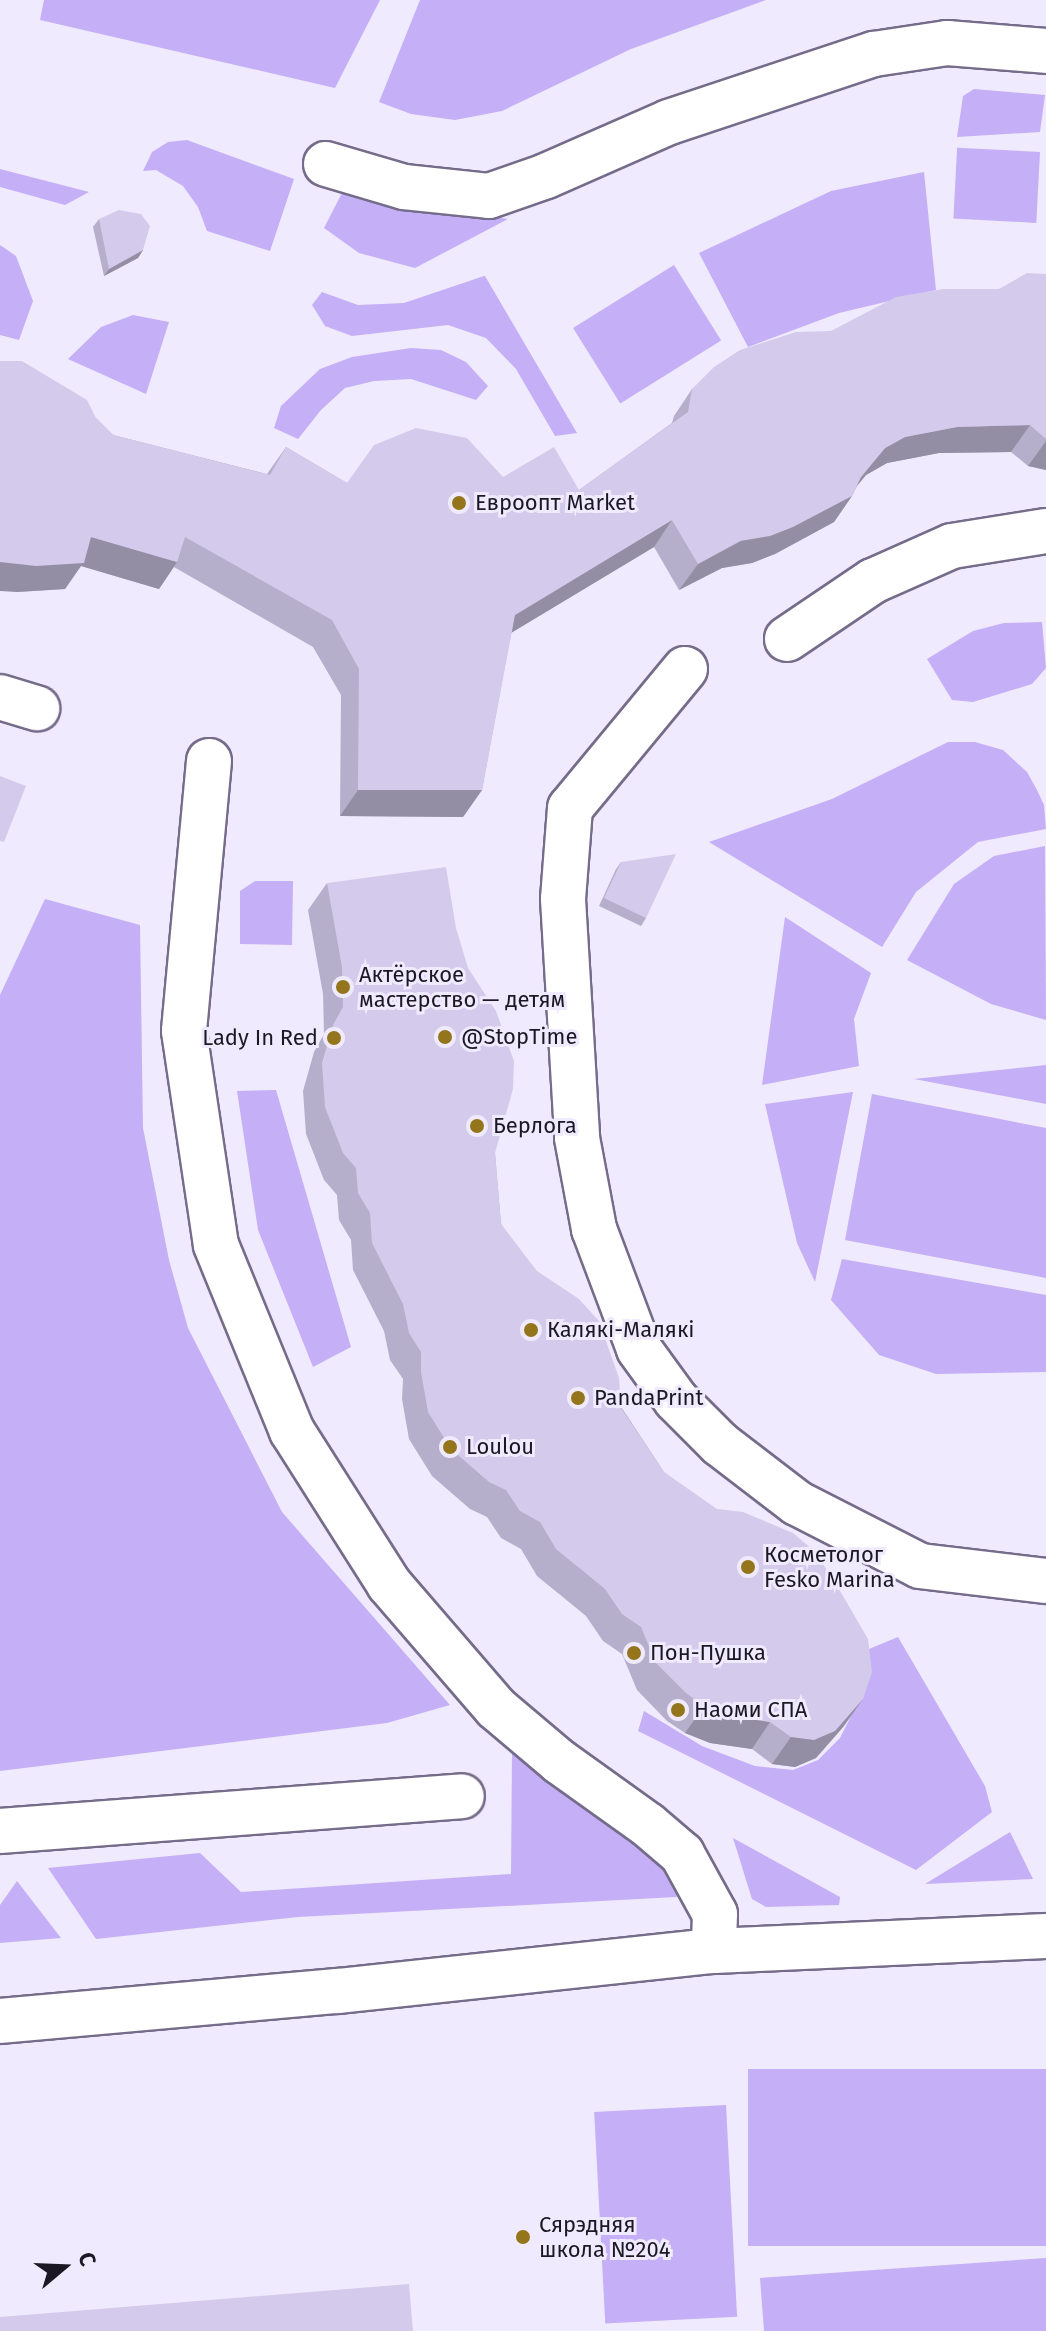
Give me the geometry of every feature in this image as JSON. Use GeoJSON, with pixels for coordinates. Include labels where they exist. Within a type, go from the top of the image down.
{"type":"FeatureCollection","features":[{"type":"Feature","properties":{"kind":"street"},"geometry":{"type":"LineString","coordinates":[[326,164],[404,187],[489,196],[546,176],[669,122],[874,54],[947,43],[1046,51]]}},
{"type":"Feature","properties":{"kind":"street"},"geometry":{"type":"LineString","coordinates":[[787,639],[873,581],[952,546],[1046,531]]}},
{"type":"Feature","properties":{"kind":"street"},"geometry":{"type":"LineString","coordinates":[[685,669],[570,808],[563,899],[577,1138],[594,1229],[639,1349],[676,1400],[720,1444],[797,1503],[920,1566],[1046,1581]]}},
{"type":"Feature","properties":{"kind":"street"},"geometry":{"type":"LineString","coordinates":[[209,761],[184,1031],[216,1245],[292,1431],[389,1584],[496,1708],[560,1762],[648,1825],[682,1854],[715,1914],[714,1951]]}},
{"type":"Feature","properties":{"kind":"street"},"geometry":{"type":"LineString","coordinates":[[0,1831],[462,1796]]}},
{"type":"Feature","properties":{"kind":"street"},"geometry":{"type":"LineString","coordinates":[[0,2021],[338,1991],[714,1951],[1046,1936]]}},
{"type":"Feature","properties":{"kind":"shaded area"},"geometry":{"type":"Polygon","coordinates":[[[44,0],[380,0],[335,88],[40,20],[44,0]]]}},
{"type":"Feature","properties":{"kind":"shaded area"},"geometry":{"type":"Polygon","coordinates":[[[420,0],[766,0],[631,49],[502,111],[455,120],[411,114],[379,102],[420,0]]]}},
{"type":"Feature","properties":{"kind":"shaded area"},"geometry":{"type":"Polygon","coordinates":[[[974,89],[1045,95],[1040,132],[957,137],[963,96],[974,89]]]}},
{"type":"Feature","properties":{"kind":"shaded area"},"geometry":{"type":"Polygon","coordinates":[[[187,140],[294,179],[270,251],[207,231],[198,207],[183,186],[156,170],[143,171],[152,152],[168,142],[187,140]]]}},
{"type":"Feature","properties":{"kind":"shaded area"},"geometry":{"type":"Polygon","coordinates":[[[957,148],[1040,152],[1036,223],[953,219],[957,148]]]}},
{"type":"Feature","properties":{"kind":"shaded area"},"geometry":{"type":"Polygon","coordinates":[[[0,169],[89,192],[65,205],[0,187],[0,169]]]}},
{"type":"Feature","properties":{"kind":"shaded area"},"geometry":{"type":"Polygon","coordinates":[[[924,172],[936,290],[839,313],[748,347],[699,253],[831,191],[924,172]]]}},
{"type":"Feature","properties":{"kind":"shaded area"},"geometry":{"type":"Polygon","coordinates":[[[344,189],[508,219],[415,268],[359,253],[324,228],[344,189]]]}},
{"type":"Feature","properties":{"kind":"shaded area"},"geometry":{"type":"Polygon","coordinates":[[[0,245],[16,256],[33,301],[19,340],[0,335],[0,245]]]}},
{"type":"Feature","properties":{"kind":"shaded area"},"geometry":{"type":"Polygon","coordinates":[[[674,265],[721,340],[620,404],[573,328],[674,265]]]}},
{"type":"Feature","properties":{"kind":"shaded area"},"geometry":{"type":"Polygon","coordinates":[[[485,276],[577,433],[555,436],[516,369],[486,338],[448,325],[352,336],[325,326],[312,305],[322,292],[358,305],[404,303],[485,276]]]}},
{"type":"Feature","properties":{"kind":"shaded area"},"geometry":{"type":"Polygon","coordinates":[[[133,315],[169,322],[146,394],[68,359],[101,327],[133,315]]]}},
{"type":"Feature","properties":{"kind":"shaded area"},"geometry":{"type":"Polygon","coordinates":[[[411,348],[441,350],[466,362],[488,386],[476,400],[411,379],[374,381],[345,388],[321,410],[298,439],[274,428],[281,406],[320,369],[352,357],[411,348]]]}},
{"type":"Feature","properties":{"kind":"shaded area"},"geometry":{"type":"Polygon","coordinates":[[[1042,622],[1046,668],[1032,684],[973,702],[952,700],[927,659],[973,631],[1004,623],[1042,622]]]}},
{"type":"Feature","properties":{"kind":"shaded area"},"geometry":{"type":"Polygon","coordinates":[[[948,742],[975,742],[1003,750],[1027,772],[1037,790],[1044,805],[1046,829],[978,842],[916,892],[882,947],[709,842],[832,799],[948,742]]]}},
{"type":"Feature","properties":{"kind":"shaded area"},"geometry":{"type":"Polygon","coordinates":[[[1045,846],[1046,1020],[991,1004],[907,960],[954,884],[994,856],[1045,846]]]}},
{"type":"Feature","properties":{"kind":"shaded area"},"geometry":{"type":"Polygon","coordinates":[[[255,881],[293,881],[292,945],[240,944],[240,891],[255,881]]]}},
{"type":"Feature","properties":{"kind":"shaded area"},"geometry":{"type":"Polygon","coordinates":[[[45,899],[140,925],[143,1128],[169,1260],[188,1328],[282,1512],[450,1705],[387,1723],[0,1771],[0,995],[45,899]]]}},
{"type":"Feature","properties":{"kind":"shaded area"},"geometry":{"type":"Polygon","coordinates":[[[785,917],[871,973],[854,1019],[859,1066],[762,1085],[785,917]]]}},
{"type":"Feature","properties":{"kind":"shaded area"},"geometry":{"type":"Polygon","coordinates":[[[1046,1065],[1046,1104],[914,1079],[1046,1065]]]}},
{"type":"Feature","properties":{"kind":"shaded area"},"geometry":{"type":"Polygon","coordinates":[[[276,1090],[351,1347],[313,1367],[258,1230],[237,1091],[276,1090]]]}},
{"type":"Feature","properties":{"kind":"shaded area"},"geometry":{"type":"Polygon","coordinates":[[[853,1092],[815,1282],[797,1243],[765,1104],[853,1092]]]}},
{"type":"Feature","properties":{"kind":"shaded area"},"geometry":{"type":"Polygon","coordinates":[[[872,1094],[1046,1128],[1046,1278],[845,1240],[872,1094]]]}},
{"type":"Feature","properties":{"kind":"shaded area"},"geometry":{"type":"Polygon","coordinates":[[[842,1259],[1046,1295],[1046,1372],[936,1374],[879,1355],[831,1300],[842,1259]]]}},
{"type":"Feature","properties":{"kind":"shaded area"},"geometry":{"type":"Polygon","coordinates":[[[898,1637],[985,1786],[992,1812],[916,1870],[638,1731],[644,1711],[702,1746],[755,1766],[793,1770],[818,1760],[840,1738],[857,1704],[852,1656],[898,1637]]]}},
{"type":"Feature","properties":{"kind":"shaded area"},"geometry":{"type":"Polygon","coordinates":[[[512,1753],[556,1775],[691,1887],[676,1897],[298,1917],[96,1939],[48,1868],[200,1853],[241,1892],[511,1874],[512,1753]]]}},
{"type":"Feature","properties":{"kind":"shaded area"},"geometry":{"type":"Polygon","coordinates":[[[1010,1832],[1033,1879],[925,1884],[1010,1832]]]}},
{"type":"Feature","properties":{"kind":"shaded area"},"geometry":{"type":"Polygon","coordinates":[[[733,1838],[840,1897],[839,1905],[766,1907],[752,1899],[733,1838]]]}},
{"type":"Feature","properties":{"kind":"shaded area"},"geometry":{"type":"Polygon","coordinates":[[[17,1881],[61,1938],[0,1943],[0,1905],[17,1881]]]}},
{"type":"Feature","properties":{"kind":"shaded area"},"geometry":{"type":"Polygon","coordinates":[[[748,2069],[1046,2069],[1046,2246],[748,2246],[748,2069]]]}},
{"type":"Feature","properties":{"kind":"shaded area"},"geometry":{"type":"Polygon","coordinates":[[[726,2105],[737,2317],[605,2324],[594,2112],[726,2105]]]}},
{"type":"Feature","properties":{"kind":"shaded area"},"geometry":{"type":"Polygon","coordinates":[[[1046,2258],[1046,2331],[764,2331],[760,2278],[1046,2258]]]}},
{"type":"Feature","properties":{"kind":"building"},"geometry":{"type":"Polygon","coordinates":[[[119,210],[141,214],[150,226],[143,250],[109,269],[99,219],[119,210]]]}},
{"type":"Feature","properties":{"kind":"building"},"geometry":{"type":"Polygon","coordinates":[[[1027,273],[1046,274],[1046,439],[1030,425],[957,427],[905,437],[885,448],[861,477],[852,496],[793,527],[770,536],[740,541],[698,564],[672,520],[515,615],[482,790],[358,790],[359,669],[332,620],[185,537],[177,562],[91,537],[84,563],[36,566],[0,562],[0,361],[22,361],[87,400],[96,418],[113,435],[270,475],[286,447],[347,483],[374,445],[416,428],[467,438],[503,477],[554,447],[579,490],[688,412],[692,389],[714,367],[740,350],[796,332],[831,331],[896,297],[943,289],[999,289],[1027,273]]]}},
{"type":"Feature","properties":{"kind":"building"},"geometry":{"type":"Polygon","coordinates":[[[0,776],[26,786],[4,842],[0,841],[0,776]]]}},
{"type":"Feature","properties":{"kind":"building"},"geometry":{"type":"Polygon","coordinates":[[[676,854],[646,918],[604,898],[621,862],[676,854]]]}},
{"type":"Feature","properties":{"kind":"building"},"geometry":{"type":"Polygon","coordinates":[[[446,867],[456,928],[468,968],[496,1011],[514,1061],[513,1089],[495,1153],[501,1224],[537,1271],[579,1299],[599,1321],[619,1378],[621,1408],[664,1472],[717,1509],[743,1512],[793,1533],[813,1550],[832,1577],[868,1639],[872,1672],[863,1699],[835,1731],[814,1740],[791,1737],[770,1722],[729,1716],[704,1706],[686,1693],[656,1663],[641,1627],[622,1614],[605,1589],[556,1549],[540,1522],[520,1511],[506,1490],[489,1482],[451,1449],[428,1412],[421,1352],[409,1333],[403,1304],[372,1243],[370,1213],[358,1193],[356,1168],[343,1153],[325,1107],[322,1063],[333,1025],[343,1007],[342,967],[327,883],[446,867]]]}},
{"type":"Feature","properties":{"kind":"building"},"geometry":{"type":"Polygon","coordinates":[[[409,2284],[413,2331],[0,2331],[0,2317],[409,2284]]]}},
{"type":"Feature","properties":{"kind":"place","name":"Евроопт Market"},"geometry":{"type":"Point","coordinates":[459,503]}},
{"type":"Feature","properties":{"kind":"place","name":"Актёрское мастерство — детям"},"geometry":{"type":"Point","coordinates":[343,987]}},
{"type":"Feature","properties":{"kind":"place","name":"@StopTime"},"geometry":{"type":"Point","coordinates":[445,1037]}},
{"type":"Feature","properties":{"kind":"place","name":"Lady In Red"},"geometry":{"type":"Point","coordinates":[334,1038]}},
{"type":"Feature","properties":{"kind":"place","name":"Берлога"},"geometry":{"type":"Point","coordinates":[477,1126]}},
{"type":"Feature","properties":{"kind":"place","name":"Калякі-Малякі"},"geometry":{"type":"Point","coordinates":[531,1330]}},
{"type":"Feature","properties":{"kind":"place","name":"PandaPrint"},"geometry":{"type":"Point","coordinates":[578,1398]}},
{"type":"Feature","properties":{"kind":"place","name":"Loulou"},"geometry":{"type":"Point","coordinates":[450,1447]}},
{"type":"Feature","properties":{"kind":"place","name":"Косметолог Fesko Marina"},"geometry":{"type":"Point","coordinates":[748,1567]}},
{"type":"Feature","properties":{"kind":"place","name":"Пон-Пушка"},"geometry":{"type":"Point","coordinates":[634,1653]}},
{"type":"Feature","properties":{"kind":"place","name":"Наоми СПА"},"geometry":{"type":"Point","coordinates":[678,1710]}},
{"type":"Feature","properties":{"kind":"place","name":"Сярэдняя школа №204"},"geometry":{"type":"Point","coordinates":[523,2237]}}]}
